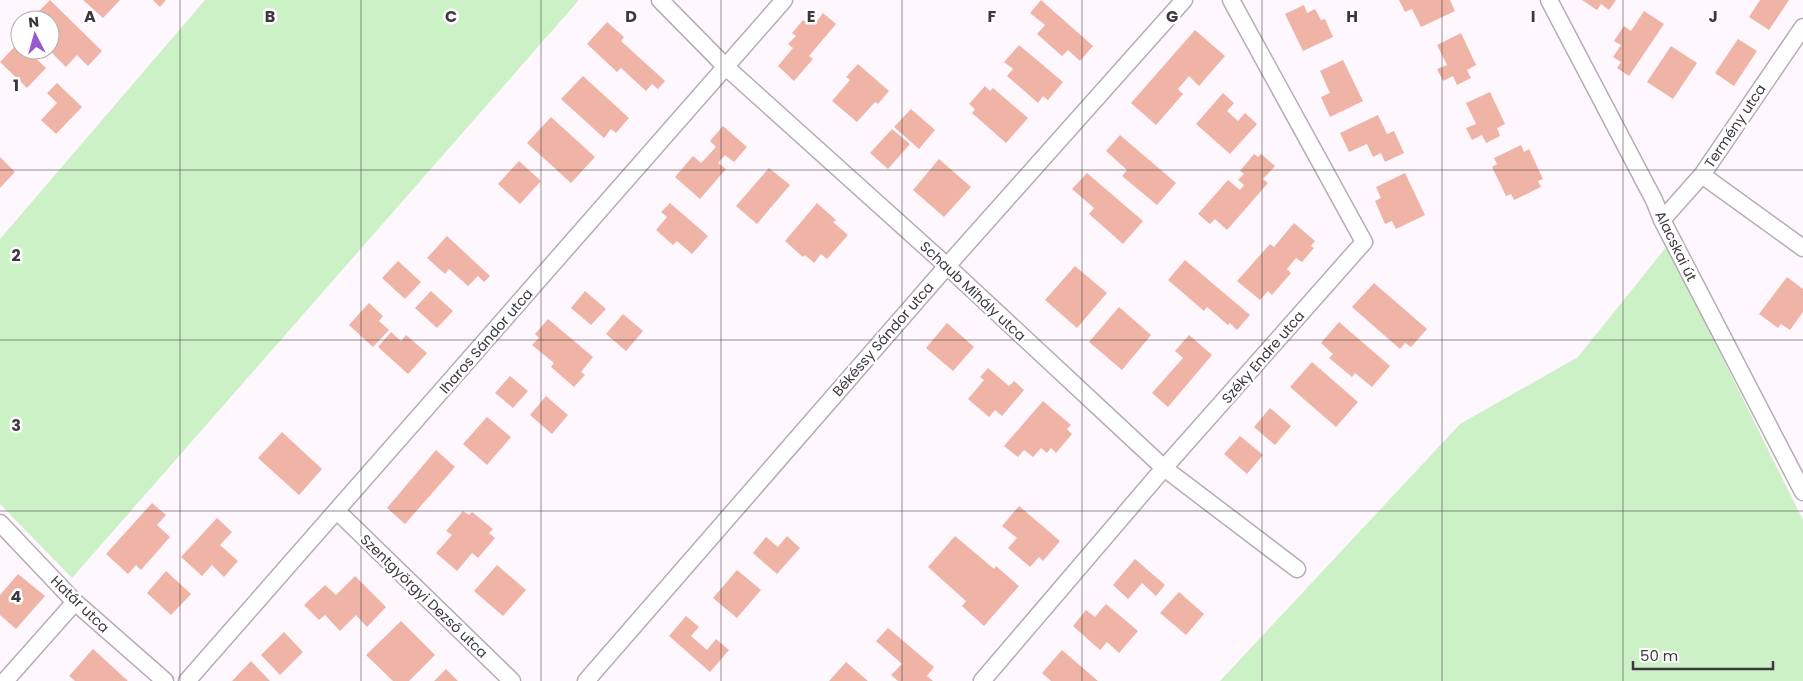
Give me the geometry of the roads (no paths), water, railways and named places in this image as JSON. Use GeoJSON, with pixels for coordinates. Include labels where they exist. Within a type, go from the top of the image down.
{"type":"FeatureCollection","features":[{"type":"Feature","properties":{"kind":"street","name":"Schaub Mihály utca"},"geometry":{"type":"LineString","coordinates":[[660,0],[726,67],[947,266],[1164,468],[1297,569]]}},
{"type":"Feature","properties":{"kind":"street","name":"Iharos Sándor utca"},"geometry":{"type":"LineString","coordinates":[[187,681],[784,0]]}},
{"type":"Feature","properties":{"kind":"street","name":"Békéssy Sándor utca"},"geometry":{"type":"LineString","coordinates":[[586,681],[947,266],[1184,0]]}},
{"type":"Feature","properties":{"kind":"street","name":"Széky Endre utca"},"geometry":{"type":"LineString","coordinates":[[982,681],[1164,468],[1364,242],[1231,0]]}},
{"type":"Feature","properties":{"kind":"street","name":"Alacskai út"},"geometry":{"type":"LineString","coordinates":[[1549,0],[1654,200],[1662,220],[1803,492]]}},
{"type":"Feature","properties":{"kind":"street","name":"Termény utca"},"geometry":{"type":"LineString","coordinates":[[1662,220],[1702,175],[1803,27]]}},
{"type":"Feature","properties":{"kind":"street"},"geometry":{"type":"LineString","coordinates":[[1702,175],[1803,248]]}},
{"type":"Feature","properties":{"kind":"street","name":"Szentgyörgyi Dezső utca"},"geometry":{"type":"LineString","coordinates":[[337,511],[512,681]]}},
{"type":"Feature","properties":{"kind":"street","name":"Határ utca"},"geometry":{"type":"LineString","coordinates":[[0,523],[76,602],[165,681]]}},
{"type":"Feature","properties":{"kind":"street"},"geometry":{"type":"LineString","coordinates":[[5,681],[76,602]]}}]}
